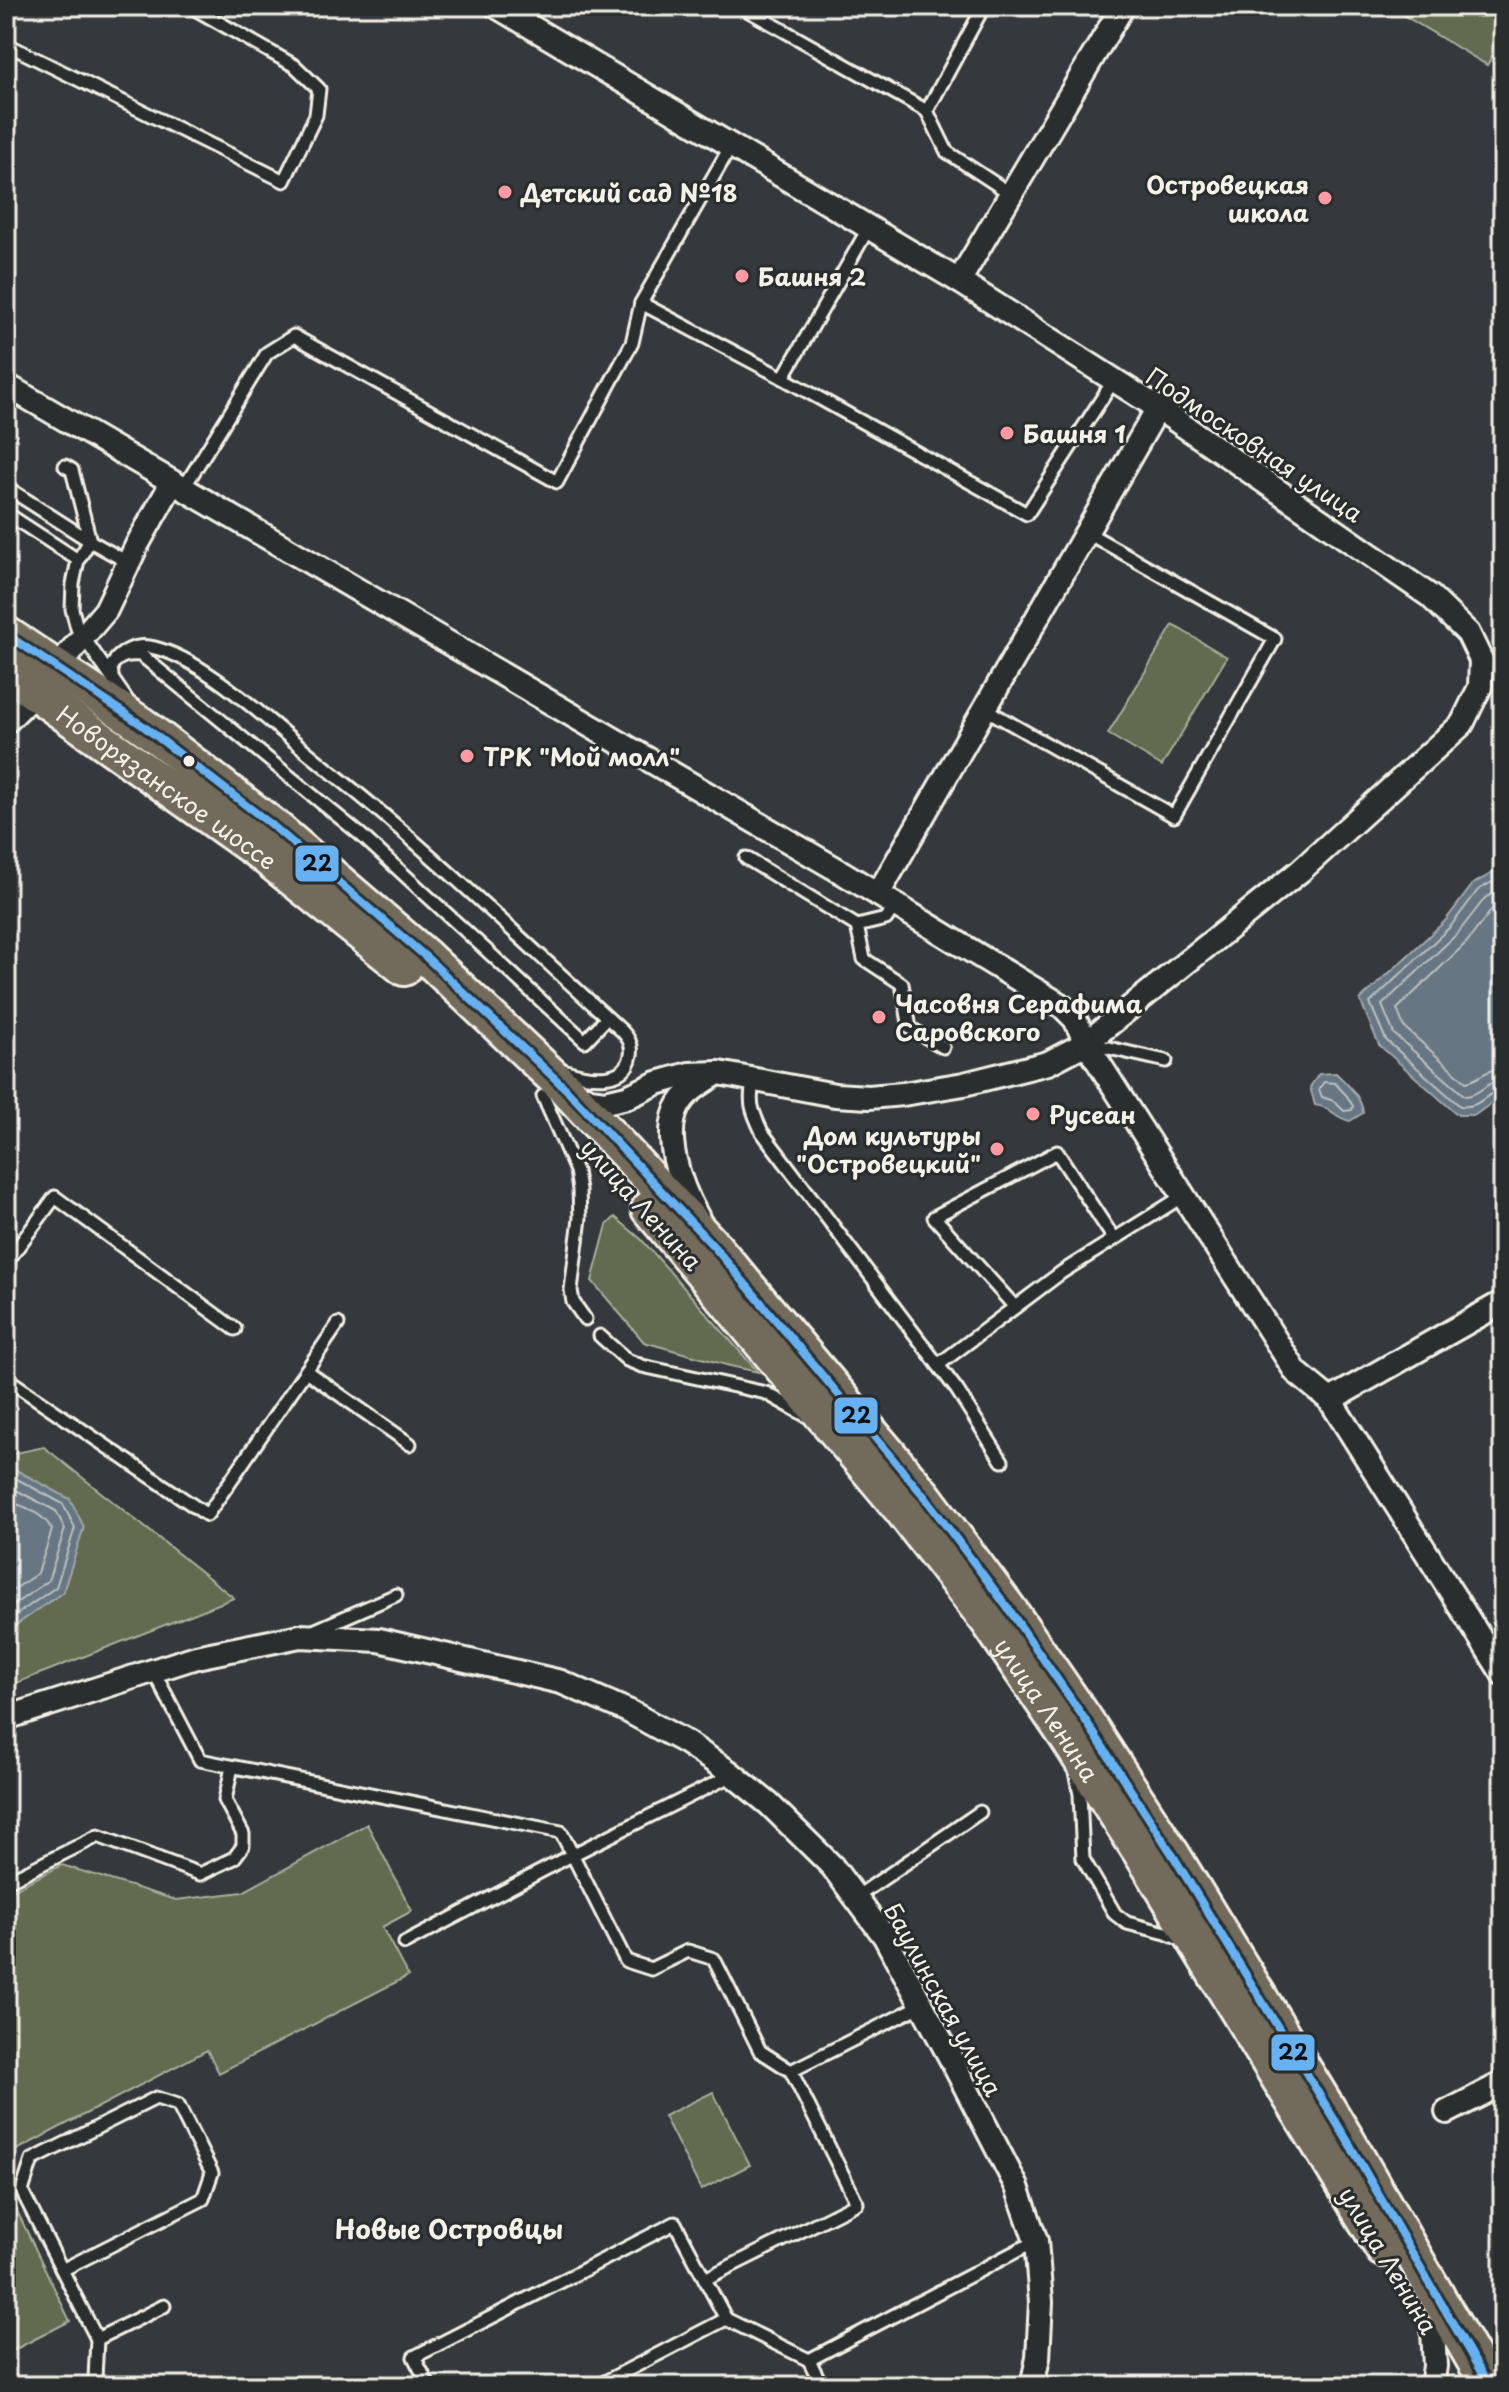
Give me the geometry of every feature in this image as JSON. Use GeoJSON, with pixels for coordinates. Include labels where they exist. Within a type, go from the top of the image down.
{"type":"FeatureCollection","features":[{"type":"Feature","properties":{"kind":"main road","name":"Новорязанское шоссе"},"geometry":{"type":"LineString","coordinates":[[6,634],[47,680],[554,1092]]}},
{"type":"Feature","properties":{"kind":"main road","name":"Новорязанское шоссе"},"geometry":{"type":"LineString","coordinates":[[6,672],[47,680],[142,725],[273,826],[426,957],[521,1047],[554,1092]]}},
{"type":"Feature","properties":{"kind":"main road","name":"улица Ленина"},"geometry":{"type":"LineString","coordinates":[[554,1092],[715,1248],[924,1496],[1010,1611],[1172,1854],[1347,2140],[1489,2386]]}},
{"type":"Feature","properties":{"kind":"main road","name":"улица Ленина"},"geometry":{"type":"LineString","coordinates":[[554,1092],[902,1510],[988,1621],[1066,1736],[1204,1955],[1464,2386]]}},
{"type":"Feature","properties":{"kind":"street","name":"Подмосковная улица"},"geometry":{"type":"LineString","coordinates":[[496,6],[523,17],[868,229],[959,281],[1158,408],[1430,596],[1468,633],[1481,660],[1480,687],[1462,724],[1323,850],[1086,1043],[1048,1063],[964,1084],[869,1097],[835,1095],[719,1073],[689,1074],[605,1102],[554,1092]]}},
{"type":"Feature","properties":{"kind":"street"},"geometry":{"type":"LineString","coordinates":[[959,281],[1123,6]]}},
{"type":"Feature","properties":{"kind":"street"},"geometry":{"type":"LineString","coordinates":[[6,385],[887,899],[1062,1006],[1075,1019],[1086,1043],[1296,1372],[1330,1400],[1503,1674]]}},
{"type":"Feature","properties":{"kind":"street"},"geometry":{"type":"LineString","coordinates":[[887,899],[985,709],[1158,408]]}},
{"type":"Feature","properties":{"kind":"street"},"geometry":{"type":"LineString","coordinates":[[6,722],[47,680],[106,610],[137,545],[178,486]]}},
{"type":"Feature","properties":{"kind":"street"},"geometry":{"type":"LineString","coordinates":[[715,1248],[692,1207],[679,1175],[672,1129],[684,1098],[719,1073]]}},
{"type":"Feature","properties":{"kind":"street"},"geometry":{"type":"LineString","coordinates":[[1330,1400],[1503,1302]]}},
{"type":"Feature","properties":{"kind":"street","name":"Баулинская улица"},"geometry":{"type":"LineString","coordinates":[[6,1718],[196,1657],[300,1636],[379,1640],[561,1682],[628,1711],[685,1742],[769,1804],[832,1866],[885,1937],[922,2005],[1017,2187],[1036,2241],[1041,2302],[1038,2358],[1032,2386]]}},
{"type":"Feature","properties":{"kind":"street"},"geometry":{"type":"LineString","coordinates":[[1447,2112],[1503,2083]]}},
{"type":"Feature","properties":{"kind":"street"},"geometry":{"type":"LineString","coordinates":[[1432,2386],[1435,2366],[1433,2332]]}},
{"type":"Feature","properties":{"kind":"lane"},"geometry":{"type":"LineString","coordinates":[[6,44],[284,181],[316,115],[319,89],[295,66],[190,6]]}},
{"type":"Feature","properties":{"kind":"lane"},"geometry":{"type":"LineString","coordinates":[[740,6],[927,111],[947,152],[1011,194]]}},
{"type":"Feature","properties":{"kind":"lane"},"geometry":{"type":"LineString","coordinates":[[927,111],[984,6]]}},
{"type":"Feature","properties":{"kind":"lane"},"geometry":{"type":"LineString","coordinates":[[178,486],[267,353],[294,336],[557,482],[632,343],[641,303],[732,144]]}},
{"type":"Feature","properties":{"kind":"lane"},"geometry":{"type":"LineString","coordinates":[[783,378],[868,229]]}},
{"type":"Feature","properties":{"kind":"lane"},"geometry":{"type":"LineString","coordinates":[[641,303],[1027,514],[1114,380]]}},
{"type":"Feature","properties":{"kind":"lane"},"geometry":{"type":"LineString","coordinates":[[65,466],[72,470],[90,541],[78,560],[73,584],[72,609],[77,628],[142,725]]}},
{"type":"Feature","properties":{"kind":"lane"},"geometry":{"type":"LineString","coordinates":[[6,487],[130,563]]}},
{"type":"Feature","properties":{"kind":"lane"},"geometry":{"type":"LineString","coordinates":[[6,513],[78,560]]}},
{"type":"Feature","properties":{"kind":"lane"},"geometry":{"type":"LineString","coordinates":[[985,709],[1174,816],[1275,639],[1086,532]]}},
{"type":"Feature","properties":{"kind":"lane"},"geometry":{"type":"LineString","coordinates":[[112,676],[111,666],[122,653],[144,646],[178,657],[227,687],[394,824],[627,1037],[632,1052],[627,1066],[614,1075],[598,1077],[573,1073],[548,1064],[521,1047]]}},
{"type":"Feature","properties":{"kind":"lane"},"geometry":{"type":"LineString","coordinates":[[116,659],[128,654],[141,655],[361,835],[585,1041],[607,1018]]}},
{"type":"Feature","properties":{"kind":"lane"},"geometry":{"type":"LineString","coordinates":[[746,858],[857,926],[886,919],[887,899]]}},
{"type":"Feature","properties":{"kind":"lane"},"geometry":{"type":"LineString","coordinates":[[857,926],[864,959],[902,984],[910,1028],[943,1047]]}},
{"type":"Feature","properties":{"kind":"lane"},"geometry":{"type":"LineString","coordinates":[[1086,1043],[1166,1061]]}},
{"type":"Feature","properties":{"kind":"lane"},"geometry":{"type":"LineString","coordinates":[[754,1079],[750,1097],[752,1111],[762,1132],[957,1390],[1002,1461]]}},
{"type":"Feature","properties":{"kind":"lane"},"geometry":{"type":"LineString","coordinates":[[554,1092],[579,1190],[580,1218],[571,1290],[573,1302],[585,1319]]}},
{"type":"Feature","properties":{"kind":"lane"},"geometry":{"type":"LineString","coordinates":[[1015,1307],[934,1217],[1057,1152],[1114,1239]]}},
{"type":"Feature","properties":{"kind":"lane"},"geometry":{"type":"LineString","coordinates":[[938,1365],[1062,1272],[1183,1196]]}},
{"type":"Feature","properties":{"kind":"lane"},"geometry":{"type":"LineString","coordinates":[[6,1263],[55,1197],[235,1329]]}},
{"type":"Feature","properties":{"kind":"lane"},"geometry":{"type":"LineString","coordinates":[[6,1378],[207,1515],[338,1324]]}},
{"type":"Feature","properties":{"kind":"lane"},"geometry":{"type":"LineString","coordinates":[[600,1336],[627,1360],[642,1366],[766,1393],[844,1440]]}},
{"type":"Feature","properties":{"kind":"lane"},"geometry":{"type":"LineString","coordinates":[[306,1371],[410,1444]]}},
{"type":"Feature","properties":{"kind":"lane"},"geometry":{"type":"LineString","coordinates":[[300,1636],[396,1595]]}},
{"type":"Feature","properties":{"kind":"lane"},"geometry":{"type":"LineString","coordinates":[[153,1670],[200,1760],[561,1832],[626,1961],[651,1969],[688,1951],[714,1959],[760,2051],[791,2071],[857,2203],[705,2279]]}},
{"type":"Feature","properties":{"kind":"lane"},"geometry":{"type":"LineString","coordinates":[[1066,1736],[1080,1794],[1083,1859],[1115,1914],[1127,1923],[1183,1940],[1204,1955]]}},
{"type":"Feature","properties":{"kind":"lane"},"geometry":{"type":"LineString","coordinates":[[6,1882],[98,1836],[200,1874],[234,1858],[243,1846],[243,1834],[225,1800],[232,1767]]}},
{"type":"Feature","properties":{"kind":"lane"},"geometry":{"type":"LineString","coordinates":[[405,1943],[733,1775]]}},
{"type":"Feature","properties":{"kind":"lane"},"geometry":{"type":"LineString","coordinates":[[855,1898],[980,1812]]}},
{"type":"Feature","properties":{"kind":"lane"},"geometry":{"type":"LineString","coordinates":[[791,2071],[922,2005]]}},
{"type":"Feature","properties":{"kind":"lane"},"geometry":{"type":"LineString","coordinates":[[62,2270],[203,2199],[212,2173],[178,2105],[156,2098],[32,2160],[22,2191],[62,2270],[97,2339],[95,2378],[99,2386]]}},
{"type":"Feature","properties":{"kind":"lane"},"geometry":{"type":"LineString","coordinates":[[429,2386],[414,2357],[675,2223],[726,2319],[809,2360],[822,2386]]}},
{"type":"Feature","properties":{"kind":"lane"},"geometry":{"type":"LineString","coordinates":[[809,2360],[1036,2241]]}},
{"type":"Feature","properties":{"kind":"lane"},"geometry":{"type":"LineString","coordinates":[[97,2339],[164,2306]]}},
{"type":"Feature","properties":{"kind":"lane"},"geometry":{"type":"LineString","coordinates":[[597,2386],[726,2319]]}},
{"type":"Feature","properties":{"kind":"green space"},"geometry":{"type":"Polygon","coordinates":[[[1388,6],[1503,6],[1503,37],[1487,65],[1388,6]]]}},
{"type":"Feature","properties":{"kind":"green space"},"geometry":{"type":"Polygon","coordinates":[[[1173,625],[1227,657],[1162,766],[1108,734],[1173,625]]]}},
{"type":"Feature","properties":{"kind":"green space"},"geometry":{"type":"Polygon","coordinates":[[[615,1217],[642,1240],[758,1372],[644,1342],[592,1281],[607,1225],[615,1217]]]}},
{"type":"Feature","properties":{"kind":"green space"},"geometry":{"type":"Polygon","coordinates":[[[44,1447],[234,1598],[6,1687],[6,1455],[44,1447]]]}},
{"type":"Feature","properties":{"kind":"green space"},"geometry":{"type":"Polygon","coordinates":[[[367,1824],[412,1911],[382,1927],[408,1976],[219,2073],[207,2050],[9,2154],[6,2165],[6,1893],[62,1865],[176,1900],[243,1892],[367,1824]]]}},
{"type":"Feature","properties":{"kind":"green space"},"geometry":{"type":"Polygon","coordinates":[[[713,2092],[750,2165],[701,2190],[664,2116],[713,2092]]]}},
{"type":"Feature","properties":{"kind":"green space"},"geometry":{"type":"Polygon","coordinates":[[[6,2188],[70,2321],[6,2354],[6,2188]]]}},
{"type":"Feature","properties":{"kind":"water"},"geometry":{"type":"Polygon","coordinates":[[[1503,867],[1503,1095],[1475,1115],[1458,1115],[1379,1045],[1360,1000],[1445,921],[1473,884],[1503,867]]]}},
{"type":"Feature","properties":{"kind":"water"},"geometry":{"type":"Polygon","coordinates":[[[1336,1073],[1353,1091],[1362,1107],[1363,1113],[1350,1121],[1315,1105],[1310,1087],[1319,1074],[1336,1073]]]}},
{"type":"Feature","properties":{"kind":"water"},"geometry":{"type":"Polygon","coordinates":[[[16,1470],[70,1499],[84,1527],[63,1592],[6,1632],[6,1474],[16,1470]]]}},
{"type":"Feature","properties":{"kind":"transit line","name":"22"},"geometry":{"type":"LineString","coordinates":[[6,634],[142,725],[273,826],[426,957],[565,1088],[715,1248],[924,1496],[1010,1611],[1084,1718],[1172,1854],[1347,2140],[1489,2386]]}},
{"type":"Feature","properties":{"kind":"place","name":"Детский сад №18"},"geometry":{"type":"Point","coordinates":[505,192]}},
{"type":"Feature","properties":{"kind":"place","name":"Островецкая школа"},"geometry":{"type":"Point","coordinates":[1325,198]}},
{"type":"Feature","properties":{"kind":"place","name":"Башня 2"},"geometry":{"type":"Point","coordinates":[742,276]}},
{"type":"Feature","properties":{"kind":"place","name":"Башня 1"},"geometry":{"type":"Point","coordinates":[1007,433]}},
{"type":"Feature","properties":{"kind":"place","name":"ТРК \"Мой молл\""},"geometry":{"type":"Point","coordinates":[467,756]}},
{"type":"Feature","properties":{"kind":"place","name":"Часовня Серафима Саровского"},"geometry":{"type":"Point","coordinates":[879,1017]}},
{"type":"Feature","properties":{"kind":"place","name":"Русеан"},"geometry":{"type":"Point","coordinates":[1033,1114]}},
{"type":"Feature","properties":{"kind":"place","name":"Дом культуры \"Островецкий\""},"geometry":{"type":"Point","coordinates":[997,1149]}},
{"type":"Feature","properties":{"kind":"district","name":"Новые Островцы"},"geometry":{"type":"Point","coordinates":[449,2228]}}]}
